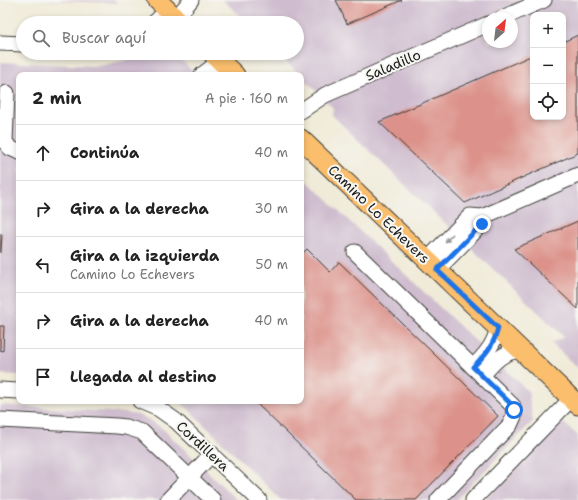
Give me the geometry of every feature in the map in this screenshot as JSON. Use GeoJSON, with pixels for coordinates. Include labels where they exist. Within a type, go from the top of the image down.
{"type":"FeatureCollection","features":[{"type":"Feature","properties":{"kind":"main road","name":"Camino Lo Echevers"},"geometry":{"type":"LineString","coordinates":[[304,142],[575,402]]}},
{"type":"Feature","properties":{"kind":"street"},"geometry":{"type":"LineString","coordinates":[[171,13],[191,0]]}},
{"type":"Feature","properties":{"kind":"street"},"geometry":{"type":"LineString","coordinates":[[516,12],[544,0]]}},
{"type":"Feature","properties":{"kind":"street","name":"Saladillo"},"geometry":{"type":"LineString","coordinates":[[304,109],[325,94],[482,27]]}},
{"type":"Feature","properties":{"kind":"street"},"geometry":{"type":"LineString","coordinates":[[0,43],[16,44]]}},
{"type":"Feature","properties":{"kind":"street"},"geometry":{"type":"LineString","coordinates":[[213,72],[227,68]]}},
{"type":"Feature","properties":{"kind":"street"},"geometry":{"type":"LineString","coordinates":[[9,93],[5,142],[10,148],[16,151]]}},
{"type":"Feature","properties":{"kind":"street"},"geometry":{"type":"LineString","coordinates":[[432,265],[470,216],[482,217],[578,175]]}},
{"type":"Feature","properties":{"kind":"street"},"geometry":{"type":"LineString","coordinates":[[355,252],[513,406],[514,410],[512,422],[438,500]]}},
{"type":"Feature","properties":{"kind":"street"},"geometry":{"type":"LineString","coordinates":[[477,371],[496,337],[498,328]]}},
{"type":"Feature","properties":{"kind":"street"},"geometry":{"type":"LineString","coordinates":[[477,371],[501,356],[510,352],[521,350]]}},
{"type":"Feature","properties":{"kind":"street"},"geometry":{"type":"LineString","coordinates":[[0,390],[16,391]]}},
{"type":"Feature","properties":{"kind":"street"},"geometry":{"type":"LineString","coordinates":[[473,500],[575,402]]}},
{"type":"Feature","properties":{"kind":"street","name":"Cordillera"},"geometry":{"type":"LineString","coordinates":[[149,404],[168,414],[259,500]]}},
{"type":"Feature","properties":{"kind":"street"},"geometry":{"type":"LineString","coordinates":[[0,420],[117,426],[142,432],[213,500]]}},
{"type":"Feature","properties":{"kind":"street"},"geometry":{"type":"LineString","coordinates":[[168,500],[212,454]]}},
{"type":"Feature","properties":{"kind":"shaded area"},"geometry":{"type":"Polygon","coordinates":[[[39,0],[114,0],[117,3],[39,0]]]}},
{"type":"Feature","properties":{"kind":"shaded area"},"geometry":{"type":"Polygon","coordinates":[[[223,0],[578,0],[578,368],[551,343],[564,337],[332,115],[333,108],[304,79],[304,72],[297,72],[285,60],[304,60],[304,16],[240,16],[223,0]]]}},
{"type":"Feature","properties":{"kind":"shaded area"},"geometry":{"type":"Polygon","coordinates":[[[127,60],[181,60],[194,72],[16,72],[16,375],[0,374],[0,62],[98,66],[127,60]]]}},
{"type":"Feature","properties":{"kind":"shaded area"},"geometry":{"type":"Polygon","coordinates":[[[304,178],[528,391],[533,421],[456,500],[281,500],[183,404],[304,404],[304,178]]]}},
{"type":"Feature","properties":{"kind":"shaded area"},"geometry":{"type":"Polygon","coordinates":[[[0,405],[126,413],[138,415],[148,419],[163,429],[237,500],[0,500],[0,405]]]}},
{"type":"Feature","properties":{"kind":"shaded area"},"geometry":{"type":"Polygon","coordinates":[[[561,420],[578,436],[578,500],[484,500],[561,420]]]}},
{"type":"Feature","properties":{"kind":"building"},"geometry":{"type":"Polygon","coordinates":[[[336,0],[402,0],[347,24],[336,0]]]}},
{"type":"Feature","properties":{"kind":"building"},"geometry":{"type":"Polygon","coordinates":[[[578,35],[578,153],[465,203],[379,122],[530,56],[530,120],[566,120],[566,41],[578,35]]]}},
{"type":"Feature","properties":{"kind":"building"},"geometry":{"type":"Polygon","coordinates":[[[578,221],[578,309],[514,249],[578,221]]]}},
{"type":"Feature","properties":{"kind":"building"},"geometry":{"type":"Polygon","coordinates":[[[0,234],[2,234],[1,252],[0,252],[0,234]]]}},
{"type":"Feature","properties":{"kind":"building"},"geometry":{"type":"Polygon","coordinates":[[[307,249],[330,272],[339,262],[498,416],[416,500],[356,500],[257,404],[304,404],[304,252],[307,249]]]}},
{"type":"Feature","properties":{"kind":"building"},"geometry":{"type":"Polygon","coordinates":[[[0,326],[4,326],[3,351],[0,350],[0,326]]]}},
{"type":"Feature","properties":{"kind":"route"},"geometry":{"type":"LineString","coordinates":[[482,224],[437,270],[498,328],[496,337],[488,352],[473,367],[513,406],[514,410]]}}]}
